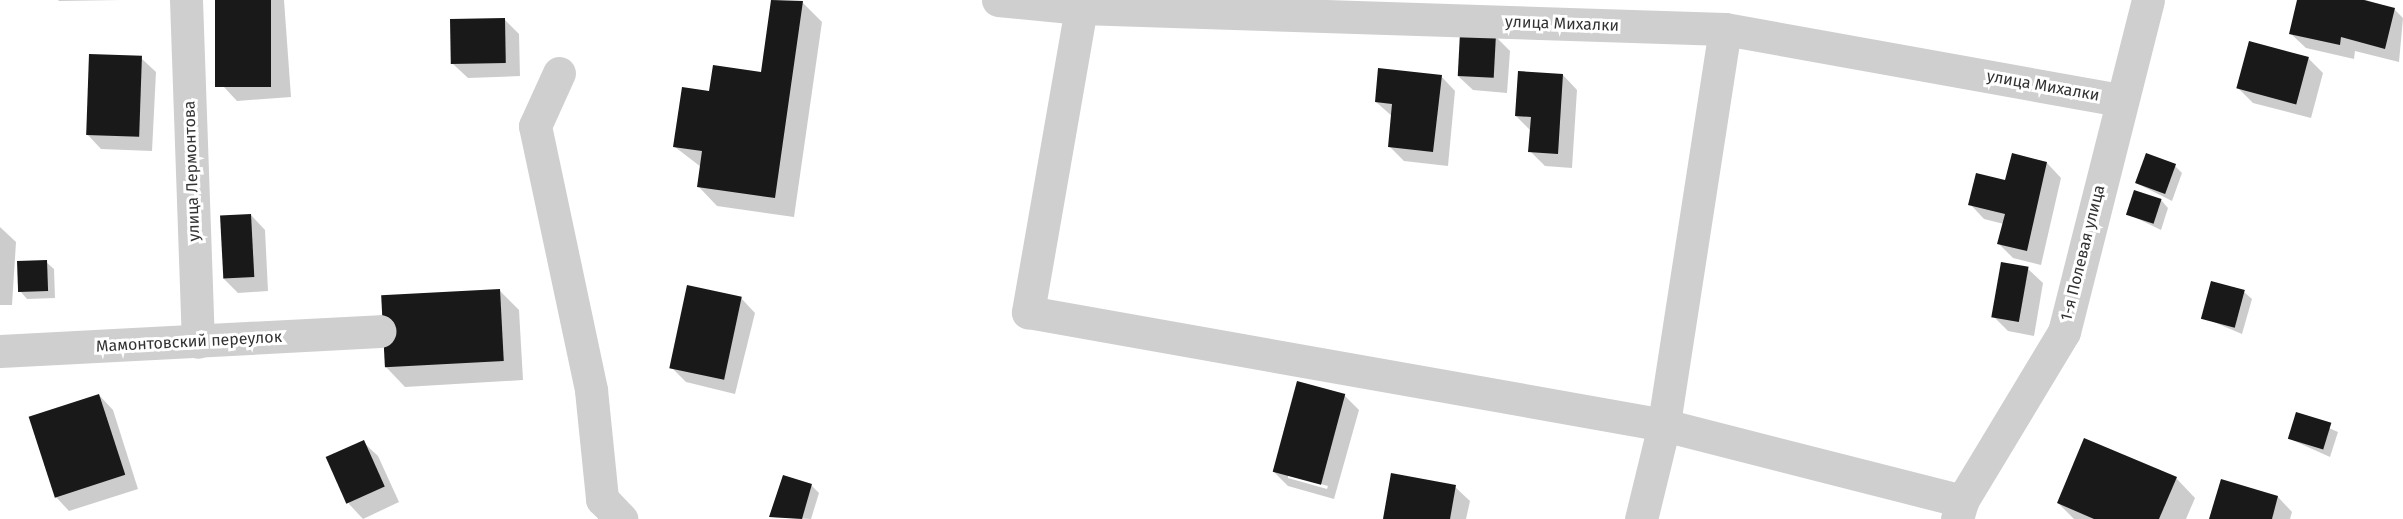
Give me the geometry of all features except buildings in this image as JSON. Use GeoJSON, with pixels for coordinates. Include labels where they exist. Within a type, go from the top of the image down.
{"type":"FeatureCollection","features":[{"type":"Feature","properties":{"kind":"street","name":"улица Лермонтова"},"geometry":{"type":"LineString","coordinates":[[186,0],[198,342]]}},
{"type":"Feature","properties":{"kind":"street","name":"улица Михалки"},"geometry":{"type":"LineString","coordinates":[[998,0],[1081,8],[1555,12],[1725,28],[2120,100]]}},
{"type":"Feature","properties":{"kind":"street","name":"1-я Полевая улица"},"geometry":{"type":"LineString","coordinates":[[1959,510],[2064,332],[2120,100],[2148,0]]}},
{"type":"Feature","properties":{"kind":"street"},"geometry":{"type":"LineString","coordinates":[[1081,8],[1028,312],[1664,425],[1959,510]]}},
{"type":"Feature","properties":{"kind":"street"},"geometry":{"type":"LineString","coordinates":[[1641,519],[1664,425],[1725,28]]}},
{"type":"Feature","properties":{"kind":"street"},"geometry":{"type":"LineString","coordinates":[[559,73],[535,126],[591,390],[602,499],[621,519]]}},
{"type":"Feature","properties":{"kind":"street","name":"Мамонтовский переулок"},"geometry":{"type":"LineString","coordinates":[[0,351],[379,331]]}}]}
